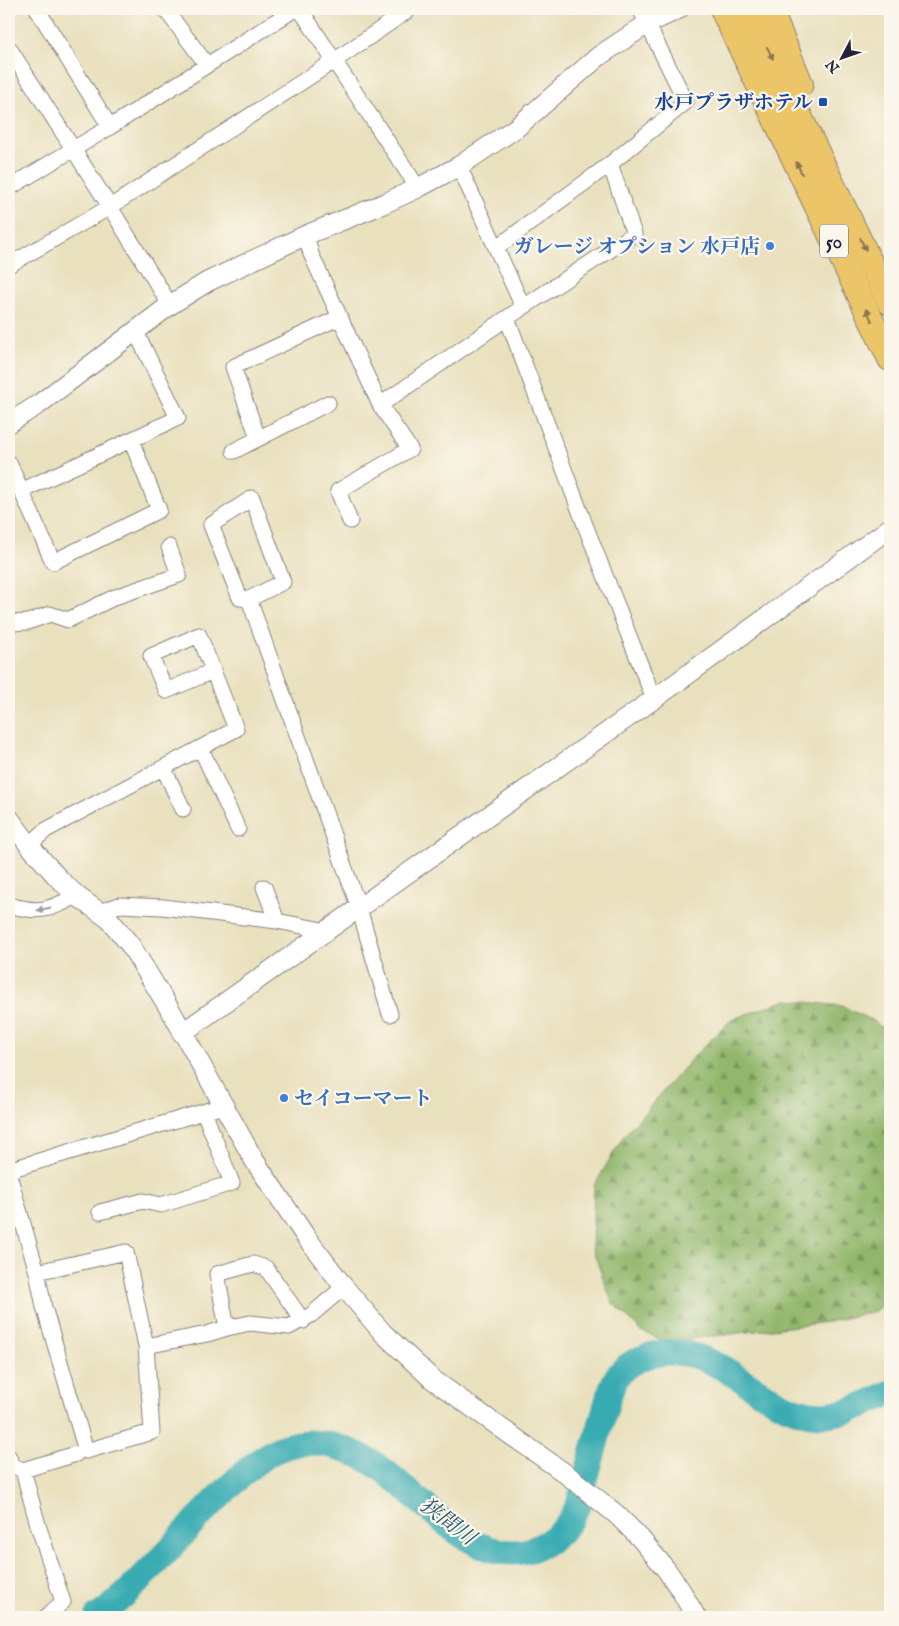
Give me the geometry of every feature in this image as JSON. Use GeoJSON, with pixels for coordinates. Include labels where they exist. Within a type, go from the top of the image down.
{"type":"FeatureCollection","features":[{"type":"Feature","properties":{"kind":"highway","name":"50"},"geometry":{"type":"LineString","coordinates":[[722,9],[890,359]]}},
{"type":"Feature","properties":{"kind":"highway","name":"50"},"geometry":{"type":"LineString","coordinates":[[748,9],[890,303]]}},
{"type":"Feature","properties":{"kind":"highway"},"geometry":{"type":"LineString","coordinates":[[770,9],[809,104],[826,169]]}},
{"type":"Feature","properties":{"kind":"street"},"geometry":{"type":"LineString","coordinates":[[37,9],[110,128]]}},
{"type":"Feature","properties":{"kind":"street"},"geometry":{"type":"LineString","coordinates":[[165,9],[207,65]]}},
{"type":"Feature","properties":{"kind":"street"},"geometry":{"type":"LineString","coordinates":[[300,9],[418,188]]}},
{"type":"Feature","properties":{"kind":"street"},"geometry":{"type":"LineString","coordinates":[[9,265],[110,206],[334,61],[410,9]]}},
{"type":"Feature","properties":{"kind":"street"},"geometry":{"type":"LineString","coordinates":[[9,423],[39,404],[170,305],[207,282],[306,234],[383,204],[418,188],[459,166],[516,128],[644,17],[679,9]]}},
{"type":"Feature","properties":{"kind":"street"},"geometry":{"type":"LineString","coordinates":[[9,188],[110,128],[286,11]]}},
{"type":"Feature","properties":{"kind":"street"},"geometry":{"type":"LineString","coordinates":[[496,248],[610,164],[686,102],[644,17]]}},
{"type":"Feature","properties":{"kind":"street"},"geometry":{"type":"LineString","coordinates":[[9,48],[110,206],[170,305]]}},
{"type":"Feature","properties":{"kind":"street"},"geometry":{"type":"LineString","coordinates":[[380,405],[506,318],[634,234],[610,164]]}},
{"type":"Feature","properties":{"kind":"street"},"geometry":{"type":"LineString","coordinates":[[459,166],[523,307]]}},
{"type":"Feature","properties":{"kind":"street"},"geometry":{"type":"LineString","coordinates":[[306,234],[311,254],[380,405],[410,449],[338,491],[350,521]]}},
{"type":"Feature","properties":{"kind":"street"},"geometry":{"type":"LineString","coordinates":[[258,438],[233,367],[340,317]]}},
{"type":"Feature","properties":{"kind":"street"},"geometry":{"type":"LineString","coordinates":[[506,318],[654,699]]}},
{"type":"Feature","properties":{"kind":"street"},"geometry":{"type":"LineString","coordinates":[[21,491],[178,418],[135,330]]}},
{"type":"Feature","properties":{"kind":"street"},"geometry":{"type":"LineString","coordinates":[[234,450],[328,403]]}},
{"type":"Feature","properties":{"kind":"street"},"geometry":{"type":"LineString","coordinates":[[9,463],[53,562],[159,510],[131,440]]}},
{"type":"Feature","properties":{"kind":"street"},"geometry":{"type":"LineString","coordinates":[[252,498],[283,582],[249,599],[240,598],[211,525],[252,498]]}},
{"type":"Feature","properties":{"kind":"street"},"geometry":{"type":"LineString","coordinates":[[182,1033],[654,699],[890,528]]}},
{"type":"Feature","properties":{"kind":"street"},"geometry":{"type":"LineString","coordinates":[[9,622],[28,622],[50,614],[68,620],[115,597],[179,575],[169,547]]}},
{"type":"Feature","properties":{"kind":"street"},"geometry":{"type":"LineString","coordinates":[[249,599],[359,908],[390,1014]]}},
{"type":"Feature","properties":{"kind":"street"},"geometry":{"type":"LineString","coordinates":[[29,845],[46,830],[164,769],[236,729],[213,671]]}},
{"type":"Feature","properties":{"kind":"street"},"geometry":{"type":"LineString","coordinates":[[201,749],[238,829]]}},
{"type":"Feature","properties":{"kind":"street"},"geometry":{"type":"LineString","coordinates":[[164,769],[183,809]]}},
{"type":"Feature","properties":{"kind":"street"},"geometry":{"type":"LineString","coordinates":[[9,818],[29,845],[77,896],[109,919],[131,946],[254,1160],[306,1238],[383,1333],[432,1379],[566,1474],[616,1514],[640,1538],[665,1568],[696,1617]]}},
{"type":"Feature","properties":{"kind":"street"},"geometry":{"type":"LineString","coordinates":[[264,887],[277,921]]}},
{"type":"Feature","properties":{"kind":"street"},"geometry":{"type":"LineString","coordinates":[[9,905],[29,911],[44,910],[77,896]]}},
{"type":"Feature","properties":{"kind":"street"},"geometry":{"type":"LineString","coordinates":[[99,912],[119,904],[154,906],[277,921],[327,931]]}},
{"type":"Feature","properties":{"kind":"street"},"geometry":{"type":"LineString","coordinates":[[9,1170],[223,1106]]}},
{"type":"Feature","properties":{"kind":"street"},"geometry":{"type":"LineString","coordinates":[[100,1212],[143,1200],[160,1205],[232,1184],[204,1112]]}},
{"type":"Feature","properties":{"kind":"street"},"geometry":{"type":"LineString","coordinates":[[9,1175],[86,1451],[152,1432],[146,1346],[126,1252],[37,1272]]}},
{"type":"Feature","properties":{"kind":"street"},"geometry":{"type":"LineString","coordinates":[[227,1328],[217,1274],[252,1264],[266,1268],[303,1321]]}},
{"type":"Feature","properties":{"kind":"street"},"geometry":{"type":"LineString","coordinates":[[146,1346],[250,1323],[289,1326],[303,1321],[344,1287]]}},
{"type":"Feature","properties":{"kind":"street"},"geometry":{"type":"LineString","coordinates":[[46,1617],[63,1602],[38,1525],[13,1464],[76,1454]]}},
{"type":"Feature","properties":{"kind":"green space"},"geometry":{"type":"Polygon","coordinates":[[[787,1000],[842,1006],[875,1022],[890,1035],[890,1298],[875,1311],[828,1322],[667,1342],[641,1331],[612,1302],[592,1248],[594,1186],[623,1137],[695,1055],[732,1019],[787,1000]]]}},
{"type":"Feature","properties":{"kind":"waterway","name":"狭間川"},"geometry":{"type":"LineString","coordinates":[[97,1617],[133,1587],[246,1471],[269,1454],[288,1446],[317,1443],[355,1453],[394,1478],[430,1511],[470,1540],[491,1549],[513,1553],[536,1548],[550,1541],[571,1518],[579,1503],[610,1391],[615,1380],[624,1369],[645,1357],[669,1352],[692,1355],[713,1363],[793,1409],[815,1414],[844,1412],[890,1393]]}},
{"type":"Feature","properties":{"kind":"place","name":"水戸プラザホテル"},"geometry":{"type":"Point","coordinates":[823,102]}},
{"type":"Feature","properties":{"kind":"place","name":"ガレージ オプション 水戸店"},"geometry":{"type":"Point","coordinates":[770,246]}},
{"type":"Feature","properties":{"kind":"place","name":"セイコーマート"},"geometry":{"type":"Point","coordinates":[284,1098]}}]}
